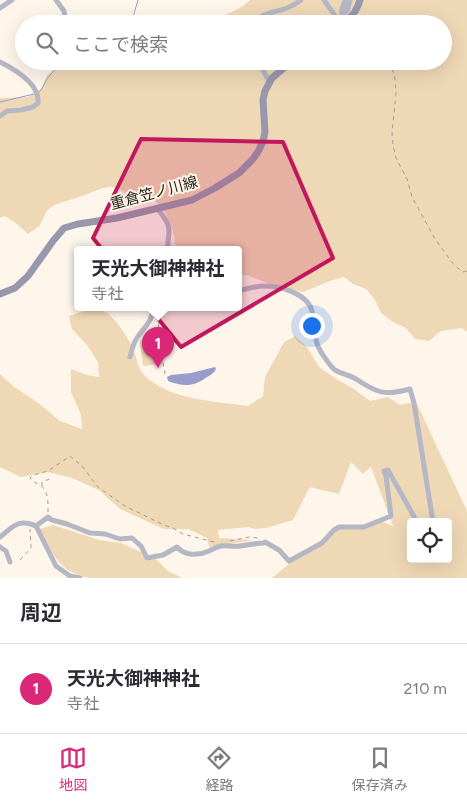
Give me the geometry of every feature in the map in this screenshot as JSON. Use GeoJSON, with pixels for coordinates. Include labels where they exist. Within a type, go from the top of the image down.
{"type":"FeatureCollection","features":[{"type":"Feature","properties":{"kind":"main road"},"geometry":{"type":"LineString","coordinates":[[353,15],[360,0]]}},
{"type":"Feature","properties":{"kind":"main road"},"geometry":{"type":"LineString","coordinates":[[269,82],[281,70]]}},
{"type":"Feature","properties":{"kind":"main road","name":"重倉笠ノ川線"},"geometry":{"type":"LineString","coordinates":[[0,294],[15,288],[28,276],[53,240],[64,228],[117,218],[192,200],[229,180],[247,166],[259,150],[265,132],[263,100],[269,82]]}},
{"type":"Feature","properties":{"kind":"street"},"geometry":{"type":"LineString","coordinates":[[0,8],[12,0]]}},
{"type":"Feature","properties":{"kind":"street"},"geometry":{"type":"LineString","coordinates":[[56,0],[65,15]]}},
{"type":"Feature","properties":{"kind":"street"},"geometry":{"type":"LineString","coordinates":[[263,15],[286,9],[301,0]]}},
{"type":"Feature","properties":{"kind":"street"},"geometry":{"type":"LineString","coordinates":[[324,0],[336,15]]}},
{"type":"Feature","properties":{"kind":"street"},"geometry":{"type":"LineString","coordinates":[[342,15],[345,0]]}},
{"type":"Feature","properties":{"kind":"street"},"geometry":{"type":"LineString","coordinates":[[345,15],[350,0]]}},
{"type":"Feature","properties":{"kind":"street"},"geometry":{"type":"LineString","coordinates":[[0,62],[21,74],[35,90],[38,98],[38,103],[34,107],[7,111],[0,116]]}},
{"type":"Feature","properties":{"kind":"street"},"geometry":{"type":"LineString","coordinates":[[263,70],[269,82]]}},
{"type":"Feature","properties":{"kind":"street"},"geometry":{"type":"LineString","coordinates":[[157,208],[169,226],[167,246]]}},
{"type":"Feature","properties":{"kind":"street"},"geometry":{"type":"LineString","coordinates":[[242,290],[266,286],[289,291],[302,297],[309,303],[312,311],[316,344],[326,360],[336,370],[355,378],[379,392],[389,394],[410,389],[414,402],[432,518]]}},
{"type":"Feature","properties":{"kind":"street"},"geometry":{"type":"LineString","coordinates":[[130,357],[136,340],[147,326],[152,311]]}},
{"type":"Feature","properties":{"kind":"street"},"geometry":{"type":"LineString","coordinates":[[0,537],[19,523],[23,522],[34,525],[48,517],[90,533],[105,534],[120,540],[132,538],[141,546],[148,558],[163,555],[176,547],[182,552],[197,554],[222,546],[239,546],[265,542],[278,550],[289,561],[322,543],[339,527],[364,527],[391,516],[384,471],[386,470],[388,470],[415,518]]}},
{"type":"Feature","properties":{"kind":"street"},"geometry":{"type":"LineString","coordinates":[[34,525],[63,578]]}},
{"type":"Feature","properties":{"kind":"street"},"geometry":{"type":"LineString","coordinates":[[0,546],[6,551],[10,562]]}},
{"type":"Feature","properties":{"kind":"street"},"geometry":{"type":"LineString","coordinates":[[56,566],[70,577],[80,578]]}},
{"type":"Feature","properties":{"kind":"path"},"geometry":{"type":"LineString","coordinates":[[393,70],[396,79],[396,93],[392,133],[396,158],[407,179],[412,197],[435,239],[454,265],[463,272],[467,271]]}},
{"type":"Feature","properties":{"kind":"path"},"geometry":{"type":"LineString","coordinates":[[160,311],[158,336],[164,374]]}},
{"type":"Feature","properties":{"kind":"path"},"geometry":{"type":"LineString","coordinates":[[48,517],[48,500],[45,491],[30,478],[31,476],[48,471],[70,456],[82,466],[98,487],[125,506],[183,534],[218,542]]}},
{"type":"Feature","properties":{"kind":"path"},"geometry":{"type":"LineString","coordinates":[[42,487],[42,482],[52,478]]}},
{"type":"Feature","properties":{"kind":"path"},"geometry":{"type":"LineString","coordinates":[[20,560],[31,548],[30,527],[34,525]]}},
{"type":"Feature","properties":{"kind":"path"},"geometry":{"type":"LineString","coordinates":[[224,542],[258,537],[265,542]]}},
{"type":"Feature","properties":{"kind":"highlighted area"},"geometry":{"type":"Polygon","coordinates":[[[141,139],[283,142],[333,258],[181,347],[93,238],[141,139]]]}},
{"type":"Feature","properties":{"kind":"shaded area"},"geometry":{"type":"Polygon","coordinates":[[[250,0],[467,0],[467,332],[462,328],[441,331],[429,341],[415,339],[406,328],[393,322],[381,313],[375,300],[366,289],[353,284],[344,277],[303,292],[274,286],[247,275],[242,275],[242,246],[176,246],[170,222],[161,207],[147,196],[134,192],[126,192],[108,187],[60,203],[48,210],[40,225],[28,234],[5,216],[0,218],[0,98],[28,97],[41,89],[47,75],[53,70],[452,70],[452,15],[224,15],[239,8],[250,0]]]}},
{"type":"Feature","properties":{"kind":"shaded area"},"geometry":{"type":"Polygon","coordinates":[[[84,311],[104,311],[118,324],[133,349],[139,368],[154,383],[166,390],[193,398],[248,406],[263,396],[265,377],[284,342],[295,336],[307,347],[319,367],[370,401],[388,397],[400,405],[417,404],[467,511],[467,578],[272,578],[297,557],[323,543],[337,529],[383,522],[393,526],[371,467],[363,474],[351,462],[339,494],[310,487],[293,520],[266,528],[255,529],[248,527],[218,530],[219,538],[254,540],[209,547],[207,538],[188,529],[164,529],[120,509],[99,490],[72,478],[48,472],[21,477],[0,467],[0,374],[14,387],[41,405],[60,421],[82,429],[81,415],[71,392],[71,369],[99,377],[98,362],[87,345],[72,329],[69,316],[84,311]]]}},
{"type":"Feature","properties":{"kind":"shaded area"},"geometry":{"type":"Polygon","coordinates":[[[154,337],[159,364],[143,366],[140,340],[154,337]]]}},
{"type":"Feature","properties":{"kind":"shaded area"},"geometry":{"type":"Polygon","coordinates":[[[53,525],[99,540],[121,543],[156,559],[168,571],[182,578],[89,578],[78,575],[58,561],[40,529],[53,525]]]}},
{"type":"Feature","properties":{"kind":"water"},"geometry":{"type":"Polygon","coordinates":[[[215,367],[216,369],[212,374],[193,384],[184,385],[168,381],[167,377],[171,375],[191,373],[215,367]]]}},
{"type":"Feature","properties":{"kind":"waterway"},"geometry":{"type":"LineString","coordinates":[[134,15],[138,0]]}},
{"type":"Feature","properties":{"kind":"waterway"},"geometry":{"type":"LineString","coordinates":[[38,93],[55,70]]}},
{"type":"Feature","properties":{"kind":"waterway"},"geometry":{"type":"LineString","coordinates":[[0,102],[34,94]]}},
{"type":"Feature","properties":{"kind":"place","name":"天光大御神神社"},"geometry":{"type":"Point","coordinates":[158,368]}}]}
